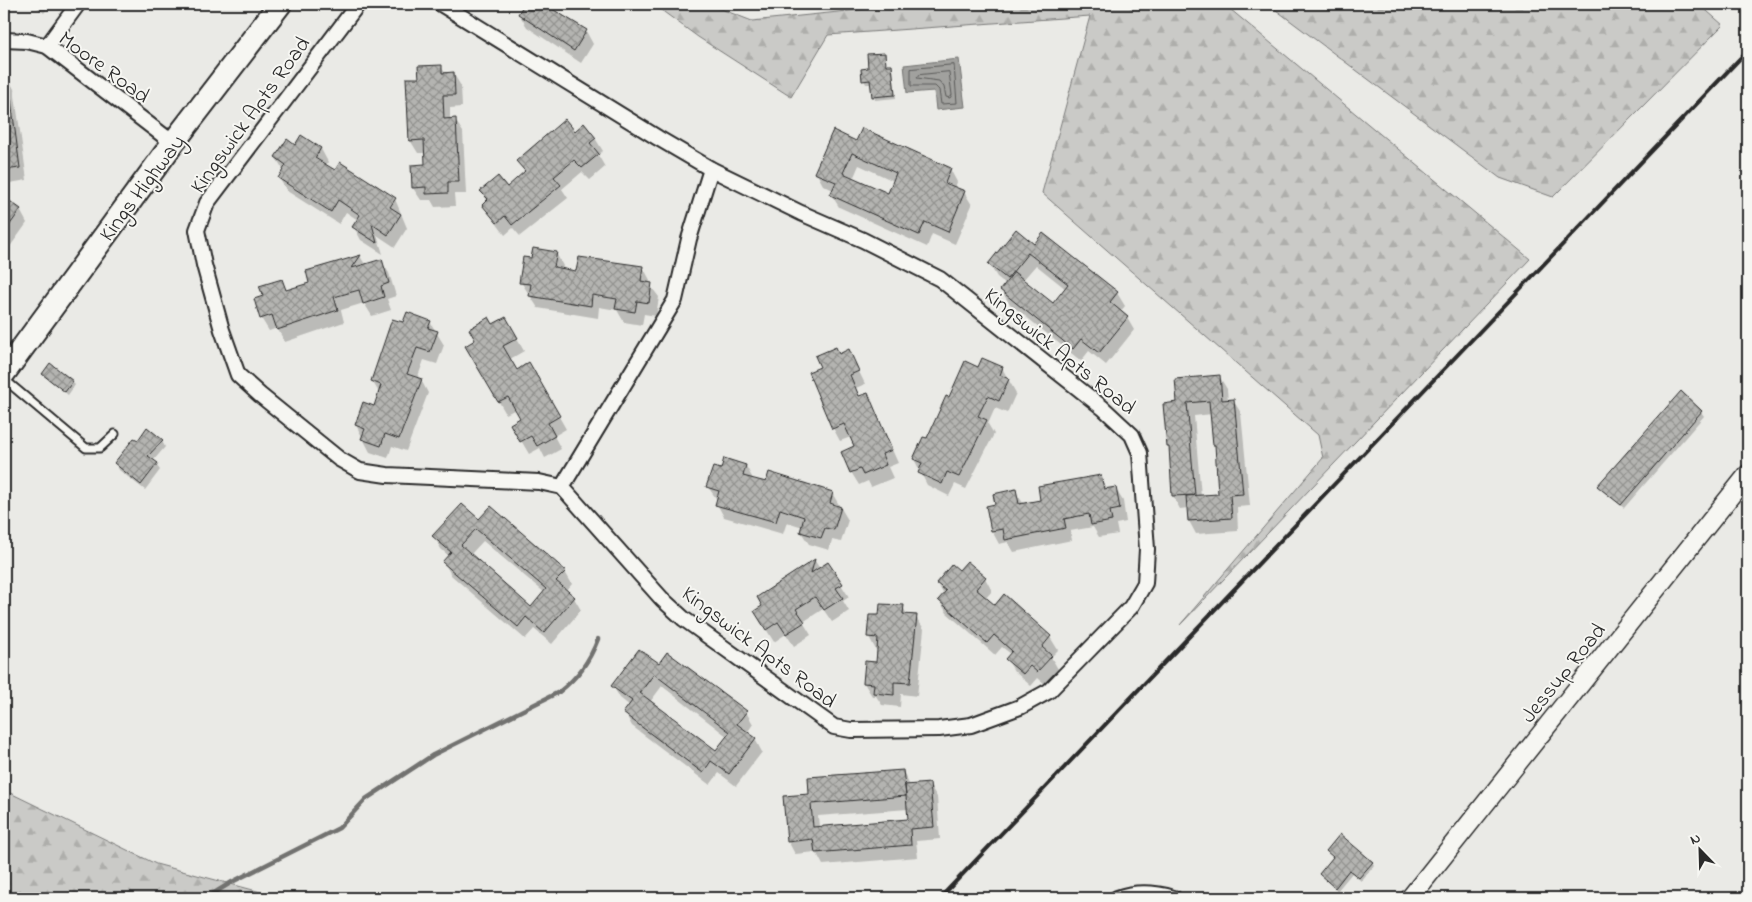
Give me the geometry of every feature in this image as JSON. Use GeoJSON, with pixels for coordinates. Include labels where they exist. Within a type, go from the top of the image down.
{"type":"FeatureCollection","features":[{"type":"Feature","properties":{"kind":"main road","name":"Kings Highway"},"geometry":{"type":"LineString","coordinates":[[4,373],[173,143],[280,4]]}},
{"type":"Feature","properties":{"kind":"street"},"geometry":{"type":"LineString","coordinates":[[46,46],[78,4]]}},
{"type":"Feature","properties":{"kind":"street","name":"Kingswick Apts Road"},"geometry":{"type":"LineString","coordinates":[[358,4],[207,203],[197,230],[222,330],[238,375],[313,440],[338,459],[360,470],[386,475],[504,479],[562,487],[662,599],[684,619],[823,721],[834,727],[851,730],[939,729],[971,725],[1020,707],[1049,691],[1131,607],[1145,582],[1147,549],[1140,452],[1132,435],[1103,408],[940,279],[863,240],[801,213],[711,169],[441,4]]}},
{"type":"Feature","properties":{"kind":"street","name":"Moore Road"},"geometry":{"type":"LineString","coordinates":[[4,40],[27,41],[46,46],[173,143]]}},
{"type":"Feature","properties":{"kind":"street"},"geometry":{"type":"LineString","coordinates":[[562,487],[675,300],[688,239],[711,169]]}},
{"type":"Feature","properties":{"kind":"street","name":"Jessup Road"},"geometry":{"type":"LineString","coordinates":[[1410,898],[1748,474]]}},
{"type":"Feature","properties":{"kind":"street"},"geometry":{"type":"LineString","coordinates":[[1117,898],[1131,893],[1158,894],[1174,898]]}},
{"type":"Feature","properties":{"kind":"lane"},"geometry":{"type":"LineString","coordinates":[[4,379],[86,448],[100,448],[115,434]]}},
{"type":"Feature","properties":{"kind":"green space"},"geometry":{"type":"Polygon","coordinates":[[[653,4],[708,4],[752,21],[915,4],[1224,4],[1530,259],[1180,625],[1323,458],[1318,435],[1042,193],[1090,16],[828,35],[791,97],[698,37],[653,4]]]}},
{"type":"Feature","properties":{"kind":"green space"},"geometry":{"type":"Polygon","coordinates":[[[1268,4],[1699,4],[1723,25],[1553,197],[1500,178],[1268,4]]]}},
{"type":"Feature","properties":{"kind":"green space"},"geometry":{"type":"Polygon","coordinates":[[[4,790],[156,864],[283,898],[4,898],[4,790]]]}},
{"type":"Feature","properties":{"kind":"water"},"geometry":{"type":"Polygon","coordinates":[[[959,59],[965,107],[936,110],[934,91],[907,93],[904,65],[959,59]]]}},
{"type":"Feature","properties":{"kind":"building"},"geometry":{"type":"Polygon","coordinates":[[[524,4],[544,4],[587,30],[574,51],[518,14],[524,4]]]}},
{"type":"Feature","properties":{"kind":"building"},"geometry":{"type":"Polygon","coordinates":[[[885,53],[886,65],[892,65],[895,95],[872,97],[870,80],[862,81],[861,69],[868,68],[867,54],[885,53]]]}},
{"type":"Feature","properties":{"kind":"building"},"geometry":{"type":"Polygon","coordinates":[[[442,65],[442,73],[454,72],[455,95],[443,95],[444,119],[456,118],[459,182],[448,182],[448,193],[426,194],[426,187],[412,188],[411,165],[425,164],[424,140],[409,141],[406,78],[419,78],[418,66],[442,65]]]}},
{"type":"Feature","properties":{"kind":"building"},"geometry":{"type":"Polygon","coordinates":[[[4,100],[11,100],[20,168],[4,170],[4,100]]]}},
{"type":"Feature","properties":{"kind":"building"},"geometry":{"type":"Polygon","coordinates":[[[565,119],[575,131],[584,123],[596,138],[590,143],[599,154],[582,168],[574,160],[554,177],[561,185],[512,225],[505,216],[497,223],[482,205],[488,199],[480,191],[498,176],[507,187],[525,171],[516,161],[565,119]]]}},
{"type":"Feature","properties":{"kind":"building"},"geometry":{"type":"Polygon","coordinates":[[[862,128],[951,168],[945,183],[965,191],[948,232],[925,222],[919,235],[830,195],[836,182],[814,173],[833,130],[856,141],[862,128]],[[852,153],[843,173],[888,193],[896,173],[852,153]]]}},
{"type":"Feature","properties":{"kind":"building"},"geometry":{"type":"Polygon","coordinates":[[[301,135],[321,148],[315,158],[335,170],[340,162],[396,198],[390,207],[401,214],[388,235],[372,224],[377,243],[352,227],[360,215],[338,200],[331,212],[278,178],[286,165],[275,157],[287,139],[295,145],[301,135]]]}},
{"type":"Feature","properties":{"kind":"building"},"geometry":{"type":"Polygon","coordinates":[[[4,197],[21,209],[4,233],[4,197]]]}},
{"type":"Feature","properties":{"kind":"building"},"geometry":{"type":"Polygon","coordinates":[[[1016,229],[1034,244],[1043,233],[1118,292],[1110,302],[1128,317],[1099,353],[1081,339],[1073,349],[1000,290],[1014,272],[1053,303],[1068,284],[1028,253],[1007,279],[988,264],[1016,229]]]}},
{"type":"Feature","properties":{"kind":"building"},"geometry":{"type":"Polygon","coordinates":[[[533,248],[557,252],[554,267],[576,271],[579,257],[643,266],[641,281],[652,283],[649,303],[637,301],[635,312],[615,309],[617,299],[592,295],[591,306],[529,296],[531,284],[519,283],[523,257],[531,258],[533,248]]]}},
{"type":"Feature","properties":{"kind":"building"},"geometry":{"type":"Polygon","coordinates":[[[361,255],[352,268],[382,259],[389,283],[381,286],[384,297],[363,304],[359,290],[334,297],[338,310],[277,330],[272,315],[260,319],[254,299],[263,296],[259,286],[282,279],[286,290],[309,283],[306,271],[361,255]]]}},
{"type":"Feature","properties":{"kind":"building"},"geometry":{"type":"Polygon","coordinates":[[[407,312],[431,321],[428,328],[438,331],[430,352],[417,348],[407,374],[422,379],[399,439],[385,434],[381,446],[361,439],[365,429],[355,425],[363,402],[374,406],[381,385],[371,381],[392,319],[403,322],[407,312]]]}},
{"type":"Feature","properties":{"kind":"building"},"geometry":{"type":"Polygon","coordinates":[[[489,317],[493,324],[506,317],[518,338],[503,346],[517,370],[529,362],[560,416],[548,423],[555,436],[537,446],[531,436],[520,442],[510,424],[520,418],[508,397],[498,402],[465,346],[475,340],[469,329],[489,317]]]}},
{"type":"Feature","properties":{"kind":"building"},"geometry":{"type":"Polygon","coordinates":[[[836,347],[839,354],[849,349],[859,371],[850,375],[859,396],[868,393],[892,450],[882,454],[886,465],[863,475],[860,469],[850,473],[841,452],[854,446],[844,424],[832,429],[808,372],[820,367],[815,356],[836,347]]]}},
{"type":"Feature","properties":{"kind":"building"},"geometry":{"type":"Polygon","coordinates":[[[982,358],[1003,367],[1000,375],[1009,379],[999,401],[988,396],[978,416],[987,420],[959,477],[947,472],[942,484],[918,473],[922,463],[913,459],[923,437],[927,438],[946,396],[949,397],[965,361],[978,367],[982,358]]]}},
{"type":"Feature","properties":{"kind":"building"},"geometry":{"type":"Polygon","coordinates":[[[50,363],[73,381],[65,392],[42,374],[50,363]]]}},
{"type":"Feature","properties":{"kind":"building"},"geometry":{"type":"Polygon","coordinates":[[[1220,375],[1222,400],[1234,399],[1243,494],[1230,495],[1232,518],[1188,521],[1186,496],[1218,494],[1215,445],[1213,445],[1209,401],[1187,403],[1195,495],[1172,496],[1169,447],[1167,447],[1163,404],[1177,402],[1175,379],[1220,375]]]}},
{"type":"Feature","properties":{"kind":"building"},"geometry":{"type":"Polygon","coordinates":[[[1681,391],[1702,411],[1621,505],[1597,486],[1681,391]]]}},
{"type":"Feature","properties":{"kind":"building"},"geometry":{"type":"Polygon","coordinates":[[[147,427],[163,440],[148,456],[158,463],[141,485],[114,463],[134,438],[138,440],[147,427]]]}},
{"type":"Feature","properties":{"kind":"building"},"geometry":{"type":"Polygon","coordinates":[[[724,458],[746,465],[743,476],[766,482],[769,472],[833,492],[830,503],[841,507],[834,530],[825,528],[821,538],[800,532],[804,517],[780,509],[776,522],[715,505],[719,491],[706,487],[713,467],[721,469],[724,458]]]}},
{"type":"Feature","properties":{"kind":"building"},"geometry":{"type":"Polygon","coordinates":[[[1101,475],[1104,489],[1116,487],[1120,509],[1110,511],[1112,521],[1091,525],[1089,514],[1064,519],[1066,528],[1005,540],[1003,529],[991,531],[986,506],[995,504],[993,494],[1016,489],[1019,504],[1040,500],[1038,486],[1101,475]]]}},
{"type":"Feature","properties":{"kind":"building"},"geometry":{"type":"Polygon","coordinates":[[[462,504],[479,519],[491,506],[566,571],[556,581],[575,597],[544,633],[526,617],[518,627],[442,562],[451,552],[432,536],[462,504]],[[476,529],[461,545],[531,607],[546,589],[476,529]]]}},
{"type":"Feature","properties":{"kind":"building"},"geometry":{"type":"Polygon","coordinates":[[[815,559],[811,573],[828,562],[843,584],[836,588],[843,598],[824,610],[815,597],[796,609],[805,622],[786,634],[778,622],[766,630],[754,611],[762,606],[757,597],[815,559]]]}},
{"type":"Feature","properties":{"kind":"building"},"geometry":{"type":"Polygon","coordinates":[[[967,561],[986,577],[976,589],[995,605],[1004,594],[1051,636],[1042,647],[1052,656],[1037,672],[1030,666],[1023,674],[1005,659],[1012,651],[994,635],[987,643],[938,600],[946,591],[936,583],[952,564],[959,570],[967,561]]]}},
{"type":"Feature","properties":{"kind":"building"},"geometry":{"type":"Polygon","coordinates":[[[880,604],[904,605],[903,614],[917,615],[910,683],[894,682],[894,695],[873,693],[874,684],[863,683],[865,661],[876,662],[878,638],[867,637],[869,615],[879,615],[880,604]]]}},
{"type":"Feature","properties":{"kind":"building"},"geometry":{"type":"Polygon","coordinates":[[[639,649],[659,663],[667,652],[747,711],[737,724],[756,738],[729,774],[711,761],[703,773],[623,713],[632,701],[611,686],[639,649]],[[654,674],[640,693],[716,750],[730,732],[654,674]]]}},
{"type":"Feature","properties":{"kind":"building"},"geometry":{"type":"Polygon","coordinates":[[[903,770],[906,795],[905,785],[930,783],[934,827],[910,829],[911,845],[815,853],[813,839],[787,842],[783,796],[809,794],[808,777],[903,770]],[[906,796],[811,804],[813,827],[908,819],[906,796]]]}},
{"type":"Feature","properties":{"kind":"building"},"geometry":{"type":"Polygon","coordinates":[[[1340,834],[1373,862],[1359,878],[1349,870],[1335,888],[1319,874],[1333,857],[1326,851],[1340,834]]]}},
{"type":"Feature","properties":{"kind":"waterway"},"geometry":{"type":"LineString","coordinates":[[206,898],[232,882],[339,828],[366,799],[433,755],[559,692],[582,669],[598,639]]}},
{"type":"Feature","properties":{"kind":"railway"},"geometry":{"type":"LineString","coordinates":[[940,898],[1748,50]]}}]}
